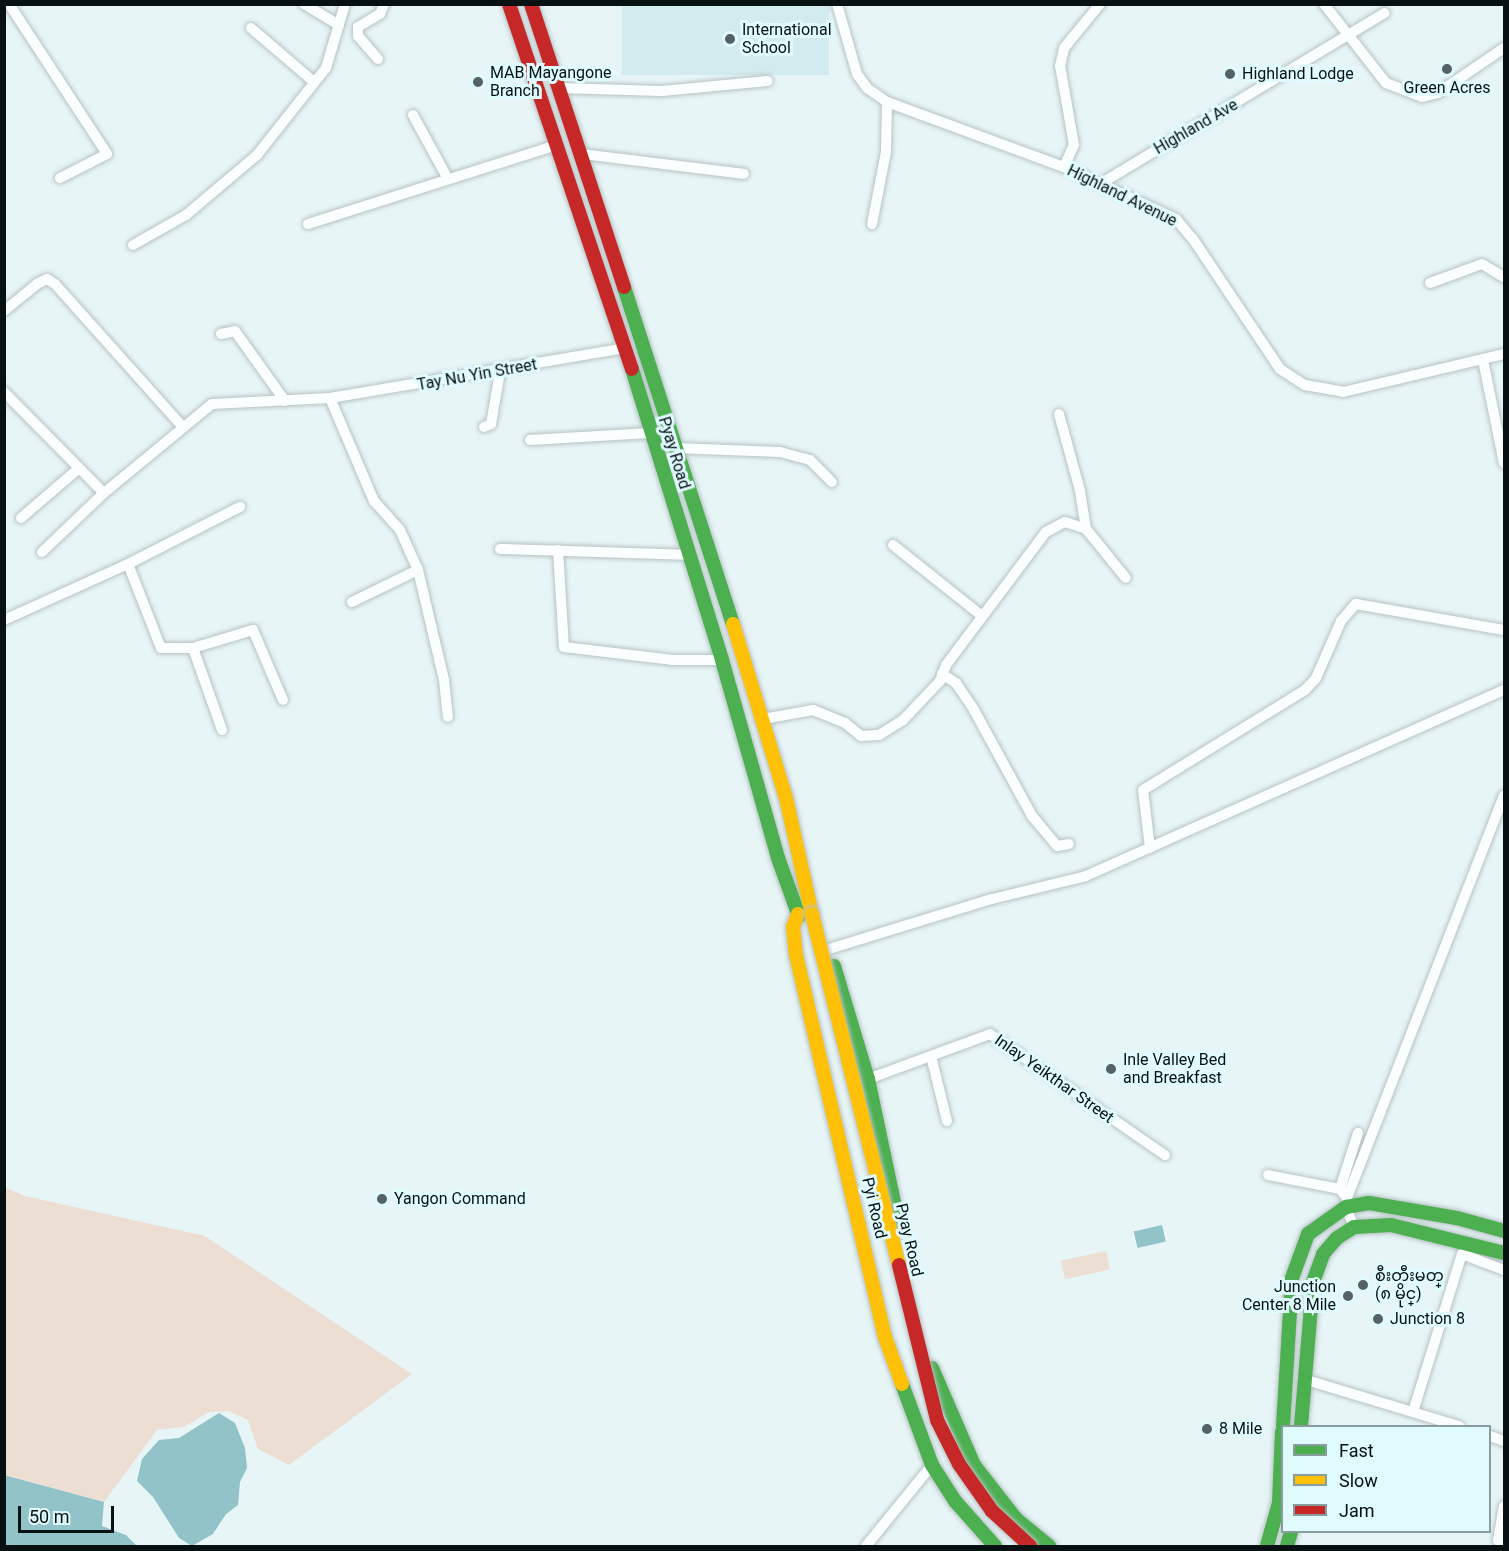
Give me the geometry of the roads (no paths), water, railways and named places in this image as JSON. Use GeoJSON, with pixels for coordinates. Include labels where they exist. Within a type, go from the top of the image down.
{"type":"FeatureCollection","features":[{"type":"Feature","properties":{"kind":"main road","name":"Pyay Road"},"geometry":{"type":"LineString","coordinates":[[509,4],[625,348],[722,660],[778,858],[805,912],[937,1419],[959,1464],[992,1511],[1030,1546]]}},
{"type":"Feature","properties":{"kind":"main road","name":"Pyay Road"},"geometry":{"type":"LineString","coordinates":[[531,4],[582,154],[763,718],[801,852],[805,912],[928,1425],[951,1468],[985,1518],[1014,1546]]}},
{"type":"Feature","properties":{"kind":"main road","name":"Pyi Road"},"geometry":{"type":"LineString","coordinates":[[974,1465],[929,1360],[868,1079],[829,950],[805,912],[793,927],[796,955],[829,1083],[885,1337],[932,1465],[955,1501],[995,1546]]}},
{"type":"Feature","properties":{"kind":"main road"},"geometry":{"type":"LineString","coordinates":[[1282,1425],[1292,1278],[1308,1234],[1344,1198],[1398,1206],[1504,1231]]}},
{"type":"Feature","properties":{"kind":"main road"},"geometry":{"type":"LineString","coordinates":[[1301,1425],[1303,1379],[1316,1269],[1323,1254],[1354,1227],[1390,1225],[1504,1253]]}},
{"type":"Feature","properties":{"kind":"main road"},"geometry":{"type":"LineString","coordinates":[[1267,1546],[1279,1503],[1281,1456]]}},
{"type":"Feature","properties":{"kind":"main road"},"geometry":{"type":"LineString","coordinates":[[932,1465],[974,1465],[1017,1519],[1049,1546]]}},
{"type":"Feature","properties":{"kind":"street"},"geometry":{"type":"LineString","coordinates":[[9,4],[107,154],[60,178]]}},
{"type":"Feature","properties":{"kind":"street"},"geometry":{"type":"LineString","coordinates":[[304,4],[339,25]]}},
{"type":"Feature","properties":{"kind":"street"},"geometry":{"type":"LineString","coordinates":[[133,245],[186,215],[257,155],[326,68],[345,4]]}},
{"type":"Feature","properties":{"kind":"street"},"geometry":{"type":"LineString","coordinates":[[378,59],[358,36],[358,27],[380,14],[384,4]]}},
{"type":"Feature","properties":{"kind":"street","name":"Highland Avenue"},"geometry":{"type":"LineString","coordinates":[[837,4],[857,74],[867,88],[887,102],[1065,167],[1176,219],[1185,228],[1280,369],[1305,385],[1343,392],[1504,354]]}},
{"type":"Feature","properties":{"kind":"street"},"geometry":{"type":"LineString","coordinates":[[1065,167],[1074,145],[1060,66],[1064,48],[1100,4]]}},
{"type":"Feature","properties":{"kind":"street"},"geometry":{"type":"LineString","coordinates":[[1324,4],[1386,83],[1422,97],[1438,93],[1504,48]]}},
{"type":"Feature","properties":{"kind":"street","name":"Highland Ave"},"geometry":{"type":"LineString","coordinates":[[1100,184],[1350,37],[1385,13]]}},
{"type":"Feature","properties":{"kind":"street"},"geometry":{"type":"LineString","coordinates":[[251,28],[315,82]]}},
{"type":"Feature","properties":{"kind":"street"},"geometry":{"type":"LineString","coordinates":[[559,88],[662,91],[768,81]]}},
{"type":"Feature","properties":{"kind":"street"},"geometry":{"type":"LineString","coordinates":[[872,224],[886,152],[887,102]]}},
{"type":"Feature","properties":{"kind":"street"},"geometry":{"type":"LineString","coordinates":[[413,115],[448,178]]}},
{"type":"Feature","properties":{"kind":"street"},"geometry":{"type":"LineString","coordinates":[[308,224],[557,145]]}},
{"type":"Feature","properties":{"kind":"street"},"geometry":{"type":"LineString","coordinates":[[582,154],[744,174]]}},
{"type":"Feature","properties":{"kind":"street"},"geometry":{"type":"LineString","coordinates":[[1430,283],[1482,264],[1504,277]]}},
{"type":"Feature","properties":{"kind":"street"},"geometry":{"type":"LineString","coordinates":[[4,311],[37,284],[47,279],[55,284],[183,427]]}},
{"type":"Feature","properties":{"kind":"street"},"geometry":{"type":"LineString","coordinates":[[221,334],[235,331],[285,401]]}},
{"type":"Feature","properties":{"kind":"street","name":"Tay Nu Yin Street"},"geometry":{"type":"LineString","coordinates":[[42,552],[104,493],[212,404],[330,398],[500,372],[625,348]]}},
{"type":"Feature","properties":{"kind":"street"},"geometry":{"type":"LineString","coordinates":[[1483,360],[1504,463]]}},
{"type":"Feature","properties":{"kind":"street"},"geometry":{"type":"LineString","coordinates":[[484,427],[491,424],[500,372]]}},
{"type":"Feature","properties":{"kind":"street"},"geometry":{"type":"LineString","coordinates":[[4,392],[104,493]]}},
{"type":"Feature","properties":{"kind":"street"},"geometry":{"type":"LineString","coordinates":[[330,398],[375,501],[400,530],[418,570],[444,680],[448,717]]}},
{"type":"Feature","properties":{"kind":"street"},"geometry":{"type":"LineString","coordinates":[[1059,414],[1080,491],[1086,529],[1126,578]]}},
{"type":"Feature","properties":{"kind":"street"},"geometry":{"type":"LineString","coordinates":[[530,440],[650,433]]}},
{"type":"Feature","properties":{"kind":"street"},"geometry":{"type":"LineString","coordinates":[[675,448],[780,452],[810,460],[832,482]]}},
{"type":"Feature","properties":{"kind":"street"},"geometry":{"type":"LineString","coordinates":[[21,518],[78,469]]}},
{"type":"Feature","properties":{"kind":"street"},"geometry":{"type":"LineString","coordinates":[[4,620],[128,564],[240,507]]}},
{"type":"Feature","properties":{"kind":"street"},"geometry":{"type":"LineString","coordinates":[[763,718],[813,710],[845,723],[861,736],[879,735],[903,720],[942,674],[982,616],[1046,532],[1065,522],[1086,529]]}},
{"type":"Feature","properties":{"kind":"street"},"geometry":{"type":"LineString","coordinates":[[893,545],[982,616]]}},
{"type":"Feature","properties":{"kind":"street"},"geometry":{"type":"LineString","coordinates":[[500,549],[689,555]]}},
{"type":"Feature","properties":{"kind":"street"},"geometry":{"type":"LineString","coordinates":[[558,550],[564,647],[673,660],[722,660]]}},
{"type":"Feature","properties":{"kind":"street"},"geometry":{"type":"LineString","coordinates":[[128,564],[161,648],[193,648],[254,630],[283,700]]}},
{"type":"Feature","properties":{"kind":"street"},"geometry":{"type":"LineString","coordinates":[[352,602],[418,570]]}},
{"type":"Feature","properties":{"kind":"street"},"geometry":{"type":"LineString","coordinates":[[1150,848],[1143,790],[1305,690],[1316,678],[1341,621],[1356,604],[1504,630]]}},
{"type":"Feature","properties":{"kind":"street"},"geometry":{"type":"LineString","coordinates":[[193,648],[222,730]]}},
{"type":"Feature","properties":{"kind":"street"},"geometry":{"type":"LineString","coordinates":[[942,674],[956,683],[974,710],[1032,816],[1058,846],[1069,844]]}},
{"type":"Feature","properties":{"kind":"street"},"geometry":{"type":"LineString","coordinates":[[829,950],[992,899],[1086,876],[1504,690]]}},
{"type":"Feature","properties":{"kind":"street"},"geometry":{"type":"LineString","coordinates":[[1344,1198],[1504,796]]}},
{"type":"Feature","properties":{"kind":"street","name":"Inlay Yeikthar Street"},"geometry":{"type":"LineString","coordinates":[[868,1079],[990,1034],[1166,1155]]}},
{"type":"Feature","properties":{"kind":"street"},"geometry":{"type":"LineString","coordinates":[[931,1056],[947,1121]]}},
{"type":"Feature","properties":{"kind":"street"},"geometry":{"type":"LineString","coordinates":[[1354,1227],[1344,1198],[1358,1133]]}},
{"type":"Feature","properties":{"kind":"street"},"geometry":{"type":"LineString","coordinates":[[1268,1175],[1344,1198]]}},
{"type":"Feature","properties":{"kind":"street"},"geometry":{"type":"LineString","coordinates":[[1413,1412],[1462,1254],[1504,1270]]}},
{"type":"Feature","properties":{"kind":"street"},"geometry":{"type":"LineString","coordinates":[[1303,1379],[1456,1425]]}},
{"type":"Feature","properties":{"kind":"street"},"geometry":{"type":"LineString","coordinates":[[866,1546],[932,1465]]}},
{"type":"Feature","properties":{"kind":"street"},"geometry":{"type":"LineString","coordinates":[[1504,1506],[1498,1540],[1504,1545]]}},
{"type":"Feature","properties":{"kind":"water"},"geometry":{"type":"Polygon","coordinates":[[[1162,1225],[1166,1242],[1138,1248],[1134,1232],[1162,1225]]]}},
{"type":"Feature","properties":{"kind":"water"},"geometry":{"type":"Polygon","coordinates":[[[219,1413],[235,1423],[245,1448],[247,1468],[240,1482],[238,1505],[226,1514],[213,1534],[192,1546],[179,1538],[153,1497],[137,1481],[142,1459],[159,1440],[179,1438],[219,1413]]]}},
{"type":"Feature","properties":{"kind":"water"},"geometry":{"type":"Polygon","coordinates":[[[4,1475],[104,1502],[102,1526],[126,1535],[137,1546],[5,1546],[4,1475]]]}},
{"type":"Feature","properties":{"kind":"place","name":"International School"},"geometry":{"type":"Point","coordinates":[730,39]}},
{"type":"Feature","properties":{"kind":"place","name":"Green Acres"},"geometry":{"type":"Point","coordinates":[1447,69]}},
{"type":"Feature","properties":{"kind":"place","name":"Highland Lodge"},"geometry":{"type":"Point","coordinates":[1230,74]}},
{"type":"Feature","properties":{"kind":"place","name":"MAB Mayangone Branch"},"geometry":{"type":"Point","coordinates":[478,82]}},
{"type":"Feature","properties":{"kind":"place","name":"Inle Valley Bed and Breakfast"},"geometry":{"type":"Point","coordinates":[1111,1069]}},
{"type":"Feature","properties":{"kind":"place","name":"Yangon Command"},"geometry":{"type":"Point","coordinates":[382,1199]}},
{"type":"Feature","properties":{"kind":"place","name":"စီးတီးမတ္ (၈ မိုင္)"},"geometry":{"type":"Point","coordinates":[1363,1285]}},
{"type":"Feature","properties":{"kind":"place","name":"Junction Center 8 Mile"},"geometry":{"type":"Point","coordinates":[1348,1296]}},
{"type":"Feature","properties":{"kind":"place","name":"Junction 8"},"geometry":{"type":"Point","coordinates":[1378,1319]}},
{"type":"Feature","properties":{"kind":"place","name":"8 Mile"},"geometry":{"type":"Point","coordinates":[1207,1429]}}]}
